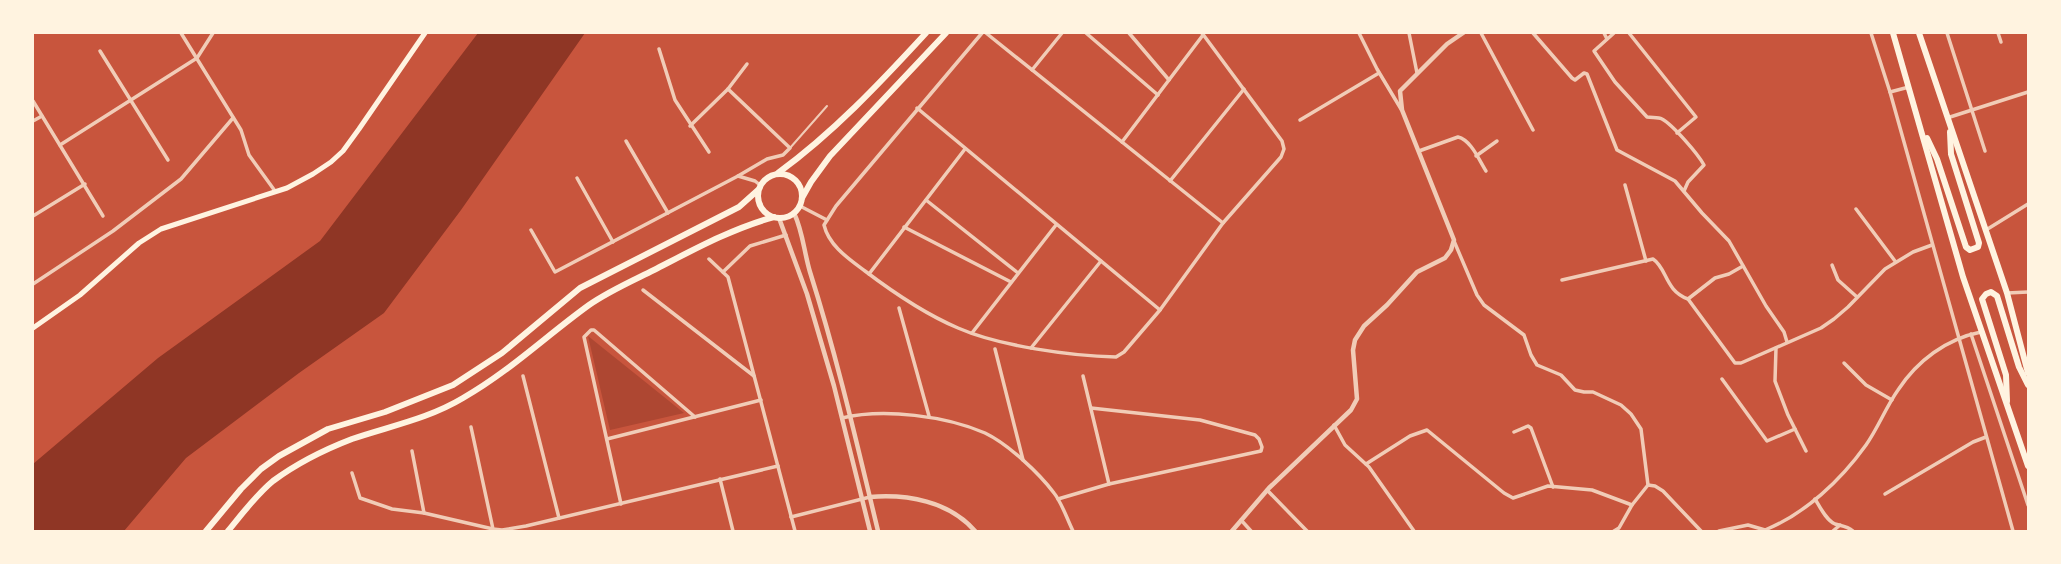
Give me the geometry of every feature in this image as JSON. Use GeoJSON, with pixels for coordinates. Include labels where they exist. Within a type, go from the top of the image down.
{"type":"FeatureCollection","features":[{"type":"Feature","properties":{"kind":"main road"},"geometry":{"type":"LineString","coordinates":[[33,328],[80,295],[139,243],[161,229],[275,191],[314,174],[343,151],[425,33]]}},
{"type":"Feature","properties":{"kind":"main road"},"geometry":{"type":"LineString","coordinates":[[778,174],[817,143],[875,88],[926,33]]}},
{"type":"Feature","properties":{"kind":"main road"},"geometry":{"type":"LineString","coordinates":[[228,531],[252,502],[273,482],[314,457],[352,440],[414,421],[462,399],[514,366],[570,319],[609,292],[714,239],[749,224],[787,217],[794,213],[800,206],[802,198],[811,182],[830,156],[946,33]]}},
{"type":"Feature","properties":{"kind":"main road"},"geometry":{"type":"LineString","coordinates":[[1893,33],[1980,332],[2028,466]]}},
{"type":"Feature","properties":{"kind":"main road"},"geometry":{"type":"LineString","coordinates":[[1918,33],[2007,293],[2028,373]]}},
{"type":"Feature","properties":{"kind":"main road"},"geometry":{"type":"LineString","coordinates":[[1921,125],[1937,159],[1966,246],[1970,250],[1973,250],[1978,247],[1979,243],[1951,154],[1948,120]]}},
{"type":"Feature","properties":{"kind":"main road"},"geometry":{"type":"LineString","coordinates":[[206,531],[241,489],[261,469],[279,456],[328,429],[385,412],[453,385],[502,353],[580,288],[733,210],[759,188],[768,177],[778,174],[786,174],[798,183],[802,198]]}},
{"type":"Feature","properties":{"kind":"main road"},"geometry":{"type":"LineString","coordinates":[[759,188],[758,196],[761,207],[768,215],[776,218]]}},
{"type":"Feature","properties":{"kind":"main road"},"geometry":{"type":"LineString","coordinates":[[2008,408],[2006,375],[1982,300],[1986,294],[1991,292],[1997,296],[2019,367],[2028,385]]}},
{"type":"Feature","properties":{"kind":"street"},"geometry":{"type":"LineString","coordinates":[[182,33],[241,130],[249,154],[275,191]]}},
{"type":"Feature","properties":{"kind":"street"},"geometry":{"type":"LineString","coordinates":[[60,145],[197,58],[213,33]]}},
{"type":"Feature","properties":{"kind":"street"},"geometry":{"type":"LineString","coordinates":[[982,33],[917,108],[836,206],[827,220],[824,225],[827,236],[844,255],[919,308],[972,333],[1031,348],[1116,357],[1124,352],[1160,310],[1224,223],[1281,157],[1284,149],[1282,141],[1202,34],[1122,142]]}},
{"type":"Feature","properties":{"kind":"street"},"geometry":{"type":"LineString","coordinates":[[986,33],[1224,223]]}},
{"type":"Feature","properties":{"kind":"street"},"geometry":{"type":"LineString","coordinates":[[1032,70],[1062,33]]}},
{"type":"Feature","properties":{"kind":"street"},"geometry":{"type":"LineString","coordinates":[[1086,33],[1158,95]]}},
{"type":"Feature","properties":{"kind":"street"},"geometry":{"type":"LineString","coordinates":[[1129,33],[1169,80]]}},
{"type":"Feature","properties":{"kind":"street"},"geometry":{"type":"LineString","coordinates":[[1359,33],[1379,73],[1402,110],[1477,296],[1484,305],[1524,335],[1531,355],[1537,365],[1561,375],[1575,390],[1594,392],[1621,404],[1631,414],[1641,429],[1648,485],[1632,505],[1619,528],[1614,531]]}},
{"type":"Feature","properties":{"kind":"street"},"geometry":{"type":"LineString","coordinates":[[1409,33],[1417,72]]}},
{"type":"Feature","properties":{"kind":"street"},"geometry":{"type":"LineString","coordinates":[[1402,110],[1400,92],[1417,72],[1447,44],[1462,33]]}},
{"type":"Feature","properties":{"kind":"street"},"geometry":{"type":"LineString","coordinates":[[1481,33],[1533,130]]}},
{"type":"Feature","properties":{"kind":"street"},"geometry":{"type":"LineString","coordinates":[[1533,33],[1572,78],[1575,80],[1584,73],[1587,74],[1617,150],[1675,181],[1729,241],[1766,306],[1780,325],[1787,342]]}},
{"type":"Feature","properties":{"kind":"street"},"geometry":{"type":"LineString","coordinates":[[1604,33],[1606,39]]}},
{"type":"Feature","properties":{"kind":"street"},"geometry":{"type":"LineString","coordinates":[[1614,33],[1594,51],[1615,82],[1647,117],[1662,119],[1677,133],[1704,165],[1688,182],[1684,191]]}},
{"type":"Feature","properties":{"kind":"street"},"geometry":{"type":"LineString","coordinates":[[1629,33],[1696,117],[1677,133]]}},
{"type":"Feature","properties":{"kind":"street"},"geometry":{"type":"LineString","coordinates":[[1871,33],[1890,92],[2013,531]]}},
{"type":"Feature","properties":{"kind":"street"},"geometry":{"type":"LineString","coordinates":[[1947,33],[1985,151]]}},
{"type":"Feature","properties":{"kind":"street"},"geometry":{"type":"LineString","coordinates":[[1998,33],[2001,42]]}},
{"type":"Feature","properties":{"kind":"street"},"geometry":{"type":"LineString","coordinates":[[658,49],[675,100],[690,126],[709,152]]}},
{"type":"Feature","properties":{"kind":"street"},"geometry":{"type":"LineString","coordinates":[[100,52],[168,160]]}},
{"type":"Feature","properties":{"kind":"street"},"geometry":{"type":"LineString","coordinates":[[690,126],[728,89],[746,64]]}},
{"type":"Feature","properties":{"kind":"street"},"geometry":{"type":"LineString","coordinates":[[1300,120],[1379,73]]}},
{"type":"Feature","properties":{"kind":"street"},"geometry":{"type":"LineString","coordinates":[[1890,92],[1909,87]]}},
{"type":"Feature","properties":{"kind":"street"},"geometry":{"type":"LineString","coordinates":[[531,230],[556,272],[738,176],[767,159],[783,155],[790,148],[728,89]]}},
{"type":"Feature","properties":{"kind":"street"},"geometry":{"type":"LineString","coordinates":[[1170,181],[1244,89]]}},
{"type":"Feature","properties":{"kind":"street"},"geometry":{"type":"LineString","coordinates":[[1948,120],[1972,110],[2028,92]]}},
{"type":"Feature","properties":{"kind":"street"},"geometry":{"type":"LineString","coordinates":[[33,101],[85,184],[103,216]]}},
{"type":"Feature","properties":{"kind":"street"},"geometry":{"type":"LineString","coordinates":[[917,108],[1056,225],[1102,260],[1160,310]]}},
{"type":"Feature","properties":{"kind":"street"},"geometry":{"type":"LineString","coordinates":[[33,121],[42,116]]}},
{"type":"Feature","properties":{"kind":"street"},"geometry":{"type":"LineString","coordinates":[[33,284],[113,231],[181,178],[233,118]]}},
{"type":"Feature","properties":{"kind":"street"},"geometry":{"type":"LineString","coordinates":[[1418,151],[1458,137],[1467,142],[1486,171]]}},
{"type":"Feature","properties":{"kind":"street"},"geometry":{"type":"LineString","coordinates":[[626,141],[668,213]]}},
{"type":"Feature","properties":{"kind":"street"},"geometry":{"type":"LineString","coordinates":[[1476,156],[1497,141]]}},
{"type":"Feature","properties":{"kind":"street"},"geometry":{"type":"LineString","coordinates":[[869,274],[965,149]]}},
{"type":"Feature","properties":{"kind":"street"},"geometry":{"type":"LineString","coordinates":[[738,176],[755,181],[759,188]]}},
{"type":"Feature","properties":{"kind":"street"},"geometry":{"type":"LineString","coordinates":[[577,178],[613,242]]}},
{"type":"Feature","properties":{"kind":"street"},"geometry":{"type":"LineString","coordinates":[[33,216],[85,184]]}},
{"type":"Feature","properties":{"kind":"street"},"geometry":{"type":"LineString","coordinates":[[1625,185],[1646,261]]}},
{"type":"Feature","properties":{"kind":"street"},"geometry":{"type":"LineString","coordinates":[[926,200],[1018,273]]}},
{"type":"Feature","properties":{"kind":"street"},"geometry":{"type":"LineString","coordinates":[[1986,230],[2028,204]]}},
{"type":"Feature","properties":{"kind":"street"},"geometry":{"type":"LineString","coordinates":[[800,206],[827,220]]}},
{"type":"Feature","properties":{"kind":"street"},"geometry":{"type":"LineString","coordinates":[[1856,209],[1895,262]]}},
{"type":"Feature","properties":{"kind":"street"},"geometry":{"type":"LineString","coordinates":[[794,213],[800,227],[804,253],[842,383],[878,531]]}},
{"type":"Feature","properties":{"kind":"street"},"geometry":{"type":"LineString","coordinates":[[776,218],[786,235],[809,301],[842,418],[870,531]]}},
{"type":"Feature","properties":{"kind":"street"},"geometry":{"type":"LineString","coordinates":[[972,333],[1056,225]]}},
{"type":"Feature","properties":{"kind":"street"},"geometry":{"type":"LineString","coordinates":[[904,227],[1011,282]]}},
{"type":"Feature","properties":{"kind":"street"},"geometry":{"type":"LineString","coordinates":[[723,272],[750,246],[786,235]]}},
{"type":"Feature","properties":{"kind":"street"},"geometry":{"type":"LineString","coordinates":[[1232,531],[1267,490],[1351,410],[1357,399],[1353,350],[1358,335],[1364,326],[1387,305],[1417,272],[1444,258],[1451,250],[1454,240]]}},
{"type":"Feature","properties":{"kind":"street"},"geometry":{"type":"LineString","coordinates":[[1562,280],[1653,259],[1657,262],[1665,279],[1681,297],[1688,300],[1735,363],[1741,363],[1821,328],[1834,320],[1870,283],[1895,262],[1913,252],[1932,245]]}},
{"type":"Feature","properties":{"kind":"street"},"geometry":{"type":"LineString","coordinates":[[709,259],[728,277],[795,531]]}},
{"type":"Feature","properties":{"kind":"street"},"geometry":{"type":"LineString","coordinates":[[1031,348],[1102,260]]}},
{"type":"Feature","properties":{"kind":"street"},"geometry":{"type":"LineString","coordinates":[[1832,265],[1838,280],[1857,297]]}},
{"type":"Feature","properties":{"kind":"street"},"geometry":{"type":"LineString","coordinates":[[1688,300],[1715,278],[1729,274],[1743,266]]}},
{"type":"Feature","properties":{"kind":"street"},"geometry":{"type":"LineString","coordinates":[[643,290],[754,377]]}},
{"type":"Feature","properties":{"kind":"street"},"geometry":{"type":"LineString","coordinates":[[2007,293],[2028,292]]}},
{"type":"Feature","properties":{"kind":"street"},"geometry":{"type":"LineString","coordinates":[[899,308],[929,416]]}},
{"type":"Feature","properties":{"kind":"street"},"geometry":{"type":"LineString","coordinates":[[621,504],[584,337],[588,331],[594,330],[695,417]]}},
{"type":"Feature","properties":{"kind":"street"},"geometry":{"type":"LineString","coordinates":[[1719,531],[1748,525],[1764,531],[1777,525],[1815,499],[1852,464],[1867,443],[1899,389],[1932,352],[1958,339],[1980,332]]}},
{"type":"Feature","properties":{"kind":"street"},"geometry":{"type":"LineString","coordinates":[[1971,334],[2028,505]]}},
{"type":"Feature","properties":{"kind":"street"},"geometry":{"type":"LineString","coordinates":[[1776,348],[1775,381],[1795,430],[1806,451]]}},
{"type":"Feature","properties":{"kind":"street"},"geometry":{"type":"LineString","coordinates":[[995,349],[1023,460]]}},
{"type":"Feature","properties":{"kind":"street"},"geometry":{"type":"LineString","coordinates":[[1844,363],[1870,388],[1892,400]]}},
{"type":"Feature","properties":{"kind":"street"},"geometry":{"type":"LineString","coordinates":[[523,376],[559,518]]}},
{"type":"Feature","properties":{"kind":"street"},"geometry":{"type":"LineString","coordinates":[[1083,376],[1109,484]]}},
{"type":"Feature","properties":{"kind":"street"},"geometry":{"type":"LineString","coordinates":[[1722,379],[1767,441],[1795,430]]}},
{"type":"Feature","properties":{"kind":"street"},"geometry":{"type":"LineString","coordinates":[[607,439],[761,400]]}},
{"type":"Feature","properties":{"kind":"street"},"geometry":{"type":"LineString","coordinates":[[1058,499],[1109,484],[1261,451],[1261,442],[1255,435],[1200,420],[1091,408]]}},
{"type":"Feature","properties":{"kind":"street"},"geometry":{"type":"LineString","coordinates":[[842,418],[860,414],[929,416],[986,434],[1023,460],[1055,494],[1073,531]]}},
{"type":"Feature","properties":{"kind":"street"},"geometry":{"type":"LineString","coordinates":[[1334,425],[1345,446],[1366,464],[1390,494],[1414,531]]}},
{"type":"Feature","properties":{"kind":"street"},"geometry":{"type":"LineString","coordinates":[[1514,432],[1528,426],[1531,428],[1553,487]]}},
{"type":"Feature","properties":{"kind":"street"},"geometry":{"type":"LineString","coordinates":[[470,427],[494,529]]}},
{"type":"Feature","properties":{"kind":"street"},"geometry":{"type":"LineString","coordinates":[[1366,464],[1410,436],[1427,430],[1504,493],[1513,498],[1548,486],[1592,490],[1632,505]]}},
{"type":"Feature","properties":{"kind":"street"},"geometry":{"type":"LineString","coordinates":[[1884,494],[1973,442],[1986,436]]}},
{"type":"Feature","properties":{"kind":"street"},"geometry":{"type":"LineString","coordinates":[[412,451],[424,513]]}},
{"type":"Feature","properties":{"kind":"street"},"geometry":{"type":"LineString","coordinates":[[352,473],[360,498],[392,509],[424,513],[502,530],[526,526],[621,504],[778,466]]}},
{"type":"Feature","properties":{"kind":"street"},"geometry":{"type":"LineString","coordinates":[[720,479],[733,531]]}},
{"type":"Feature","properties":{"kind":"street"},"geometry":{"type":"LineString","coordinates":[[1648,485],[1655,486],[1663,490],[1701,531]]}},
{"type":"Feature","properties":{"kind":"street"},"geometry":{"type":"LineString","coordinates":[[1267,490],[1307,531]]}},
{"type":"Feature","properties":{"kind":"street"},"geometry":{"type":"LineString","coordinates":[[791,517],[870,497],[891,495],[905,496],[934,503],[955,514],[975,531]]}},
{"type":"Feature","properties":{"kind":"street"},"geometry":{"type":"LineString","coordinates":[[1815,499],[1828,519],[1840,525],[1849,527],[1853,531]]}},
{"type":"Feature","properties":{"kind":"street"},"geometry":{"type":"LineString","coordinates":[[1241,520],[1250,531]]}},
{"type":"Feature","properties":{"kind":"street"},"geometry":{"type":"LineString","coordinates":[[1833,531],[1840,525]]}},
{"type":"Feature","properties":{"kind":"lane"},"geometry":{"type":"LineString","coordinates":[[790,148],[827,106]]}},
{"type":"Feature","properties":{"kind":"shaded area"},"geometry":{"type":"Polygon","coordinates":[[[478,33],[585,33],[461,210],[384,313],[299,373],[186,458],[124,531],[33,531],[33,464],[158,358],[320,241],[478,33]]]}},
{"type":"Feature","properties":{"kind":"shaded area"},"geometry":{"type":"Polygon","coordinates":[[[588,336],[684,413],[610,430],[588,336]]]}}]}
